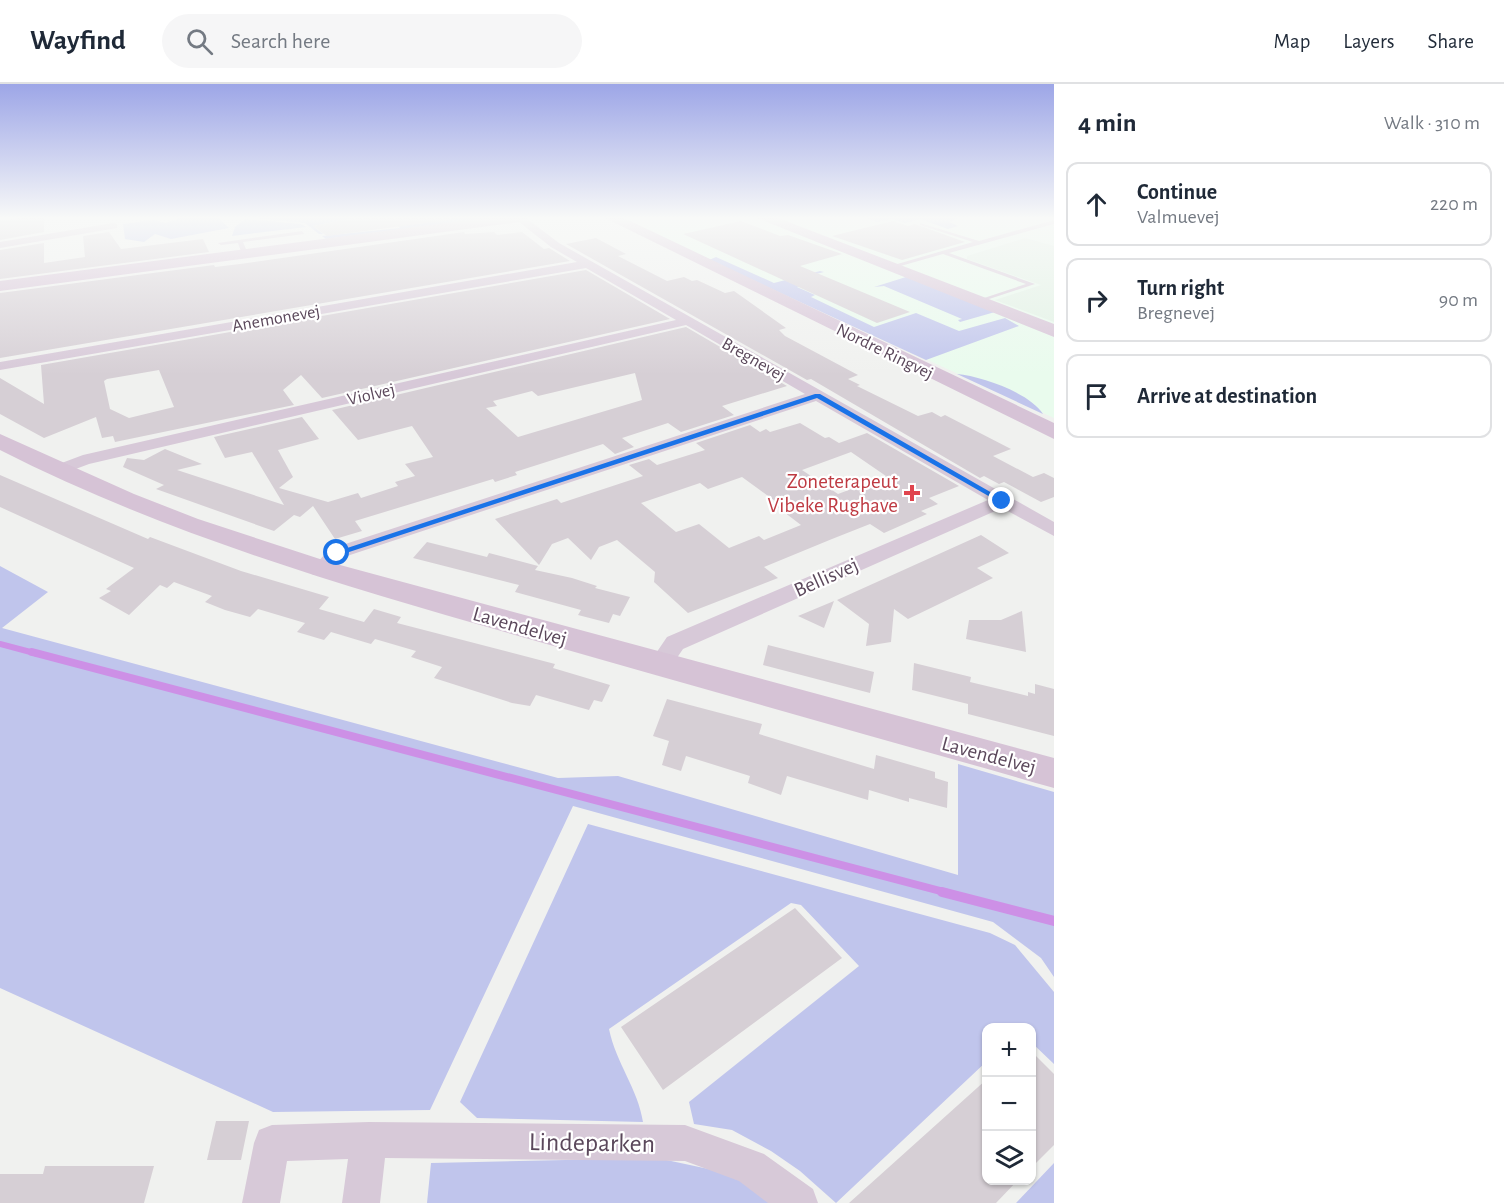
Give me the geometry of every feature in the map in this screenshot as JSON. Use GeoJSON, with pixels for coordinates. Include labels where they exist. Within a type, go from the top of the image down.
{"type":"FeatureCollection","features":[{"type":"Feature","properties":{"kind":"street"},"geometry":{"type":"LineString","coordinates":[[0,286],[100,270]]}},
{"type":"Feature","properties":{"kind":"street","name":"Anemonevej"},"geometry":{"type":"LineString","coordinates":[[0,366],[551,270]]}},
{"type":"Feature","properties":{"kind":"street","name":"Bregnevej"},"geometry":{"type":"LineString","coordinates":[[598,270],[1054,531]]}},
{"type":"Feature","properties":{"kind":"street","name":"Nordre Ringvej"},"geometry":{"type":"LineString","coordinates":[[715,270],[1054,432]]}},
{"type":"Feature","properties":{"kind":"street"},"geometry":{"type":"LineString","coordinates":[[898,270],[1054,331]]}},
{"type":"Feature","properties":{"kind":"street","name":"Violvej"},"geometry":{"type":"LineString","coordinates":[[57,471],[83,460],[687,321]]}},
{"type":"Feature","properties":{"kind":"street"},"geometry":{"type":"LineString","coordinates":[[320,570],[337,553],[818,395]]}},
{"type":"Feature","properties":{"kind":"street","name":"Lavendelvej"},"geometry":{"type":"LineString","coordinates":[[0,441],[57,471],[148,511],[320,570],[1054,773]]}},
{"type":"Feature","properties":{"kind":"street","name":"Bellisvej"},"geometry":{"type":"LineString","coordinates":[[660,665],[675,643],[1002,501]]}},
{"type":"Feature","properties":{"kind":"street"},"geometry":{"type":"LineString","coordinates":[[361,1203],[369,1140]]}},
{"type":"Feature","properties":{"kind":"street","name":"Lindeparken"},"geometry":{"type":"LineString","coordinates":[[261,1203],[272,1143],[369,1140],[685,1143],[751,1167],[799,1203]]}},
{"type":"Feature","properties":{"kind":"lane"},"geometry":{"type":"LineString","coordinates":[[978,301],[1032,284],[993,270]]}},
{"type":"Feature","properties":{"kind":"shaded area"},"geometry":{"type":"Polygon","coordinates":[[[731,270],[745,270],[774,283],[820,271],[824,272],[804,277],[815,282],[797,287],[815,295],[811,297],[874,327],[916,313],[959,331],[1005,318],[1019,326],[926,360],[731,270]]]}},
{"type":"Feature","properties":{"kind":"shaded area"},"geometry":{"type":"Polygon","coordinates":[[[733,270],[1054,270],[1054,418],[733,270]]]}},
{"type":"Feature","properties":{"kind":"shaded area"},"geometry":{"type":"Polygon","coordinates":[[[906,277],[995,312],[960,322],[958,320],[962,319],[884,286],[874,287],[906,277]]]}},
{"type":"Feature","properties":{"kind":"shaded area"},"geometry":{"type":"Polygon","coordinates":[[[957,374],[979,378],[1004,387],[1027,399],[1043,414],[957,374]]]}},
{"type":"Feature","properties":{"kind":"shaded area"},"geometry":{"type":"Polygon","coordinates":[[[0,566],[48,592],[2,628],[558,778],[618,776],[958,875],[958,764],[1054,792],[1054,977],[1041,958],[993,922],[573,806],[430,1110],[273,1112],[0,988],[0,566]]]}},
{"type":"Feature","properties":{"kind":"shaded area"},"geometry":{"type":"Polygon","coordinates":[[[588,824],[990,933],[1015,945],[1054,992],[1054,1064],[1036,1047],[1036,1023],[982,1023],[982,1066],[836,1203],[800,1171],[771,1151],[732,1130],[694,1124],[689,1102],[859,966],[801,905],[791,903],[609,1029],[637,1098],[643,1122],[477,1118],[460,1102],[588,824]]]}},
{"type":"Feature","properties":{"kind":"shaded area"},"geometry":{"type":"Polygon","coordinates":[[[657,1158],[732,1174],[776,1203],[427,1203],[431,1163],[657,1158]]]}},
{"type":"Feature","properties":{"kind":"shaded area"},"geometry":{"type":"Polygon","coordinates":[[[1054,1163],[1054,1203],[1016,1203],[1033,1185],[1036,1185],[1036,1182],[1054,1163]]]}},
{"type":"Feature","properties":{"kind":"sand"},"geometry":{"type":"Polygon","coordinates":[[[999,270],[1054,270],[1054,322],[995,300],[1041,285],[999,270]]]}},
{"type":"Feature","properties":{"kind":"building"},"geometry":{"type":"Polygon","coordinates":[[[0,270],[68,270],[0,279],[0,270]]]}},
{"type":"Feature","properties":{"kind":"building"},"geometry":{"type":"Polygon","coordinates":[[[174,270],[516,270],[0,358],[0,293],[174,270]]]}},
{"type":"Feature","properties":{"kind":"building"},"geometry":{"type":"Polygon","coordinates":[[[585,270],[670,319],[322,398],[301,375],[283,390],[294,405],[115,442],[113,436],[102,438],[96,417],[44,438],[0,414],[0,378],[44,404],[41,365],[585,270]],[[159,370],[104,381],[110,409],[129,418],[174,407],[159,370]]]}},
{"type":"Feature","properties":{"kind":"building"},"geometry":{"type":"Polygon","coordinates":[[[612,270],[646,270],[667,281],[684,277],[692,281],[697,280],[725,293],[734,291],[786,328],[779,330],[785,336],[858,375],[848,379],[860,385],[857,386],[918,416],[932,412],[941,417],[945,415],[1011,449],[993,456],[1033,477],[1044,473],[1054,478],[1054,497],[1041,502],[1004,482],[999,484],[984,476],[980,478],[811,379],[807,380],[612,270]]]}},
{"type":"Feature","properties":{"kind":"building"},"geometry":{"type":"Polygon","coordinates":[[[762,270],[810,270],[910,312],[877,323],[762,270]]]}},
{"type":"Feature","properties":{"kind":"building"},"geometry":{"type":"Polygon","coordinates":[[[686,327],[787,386],[722,406],[734,415],[681,432],[668,423],[622,438],[634,447],[615,454],[603,444],[515,472],[517,475],[495,482],[493,479],[355,521],[362,531],[335,539],[313,506],[300,517],[294,515],[274,531],[156,489],[164,485],[123,467],[127,458],[144,460],[165,449],[202,464],[177,470],[284,505],[252,452],[225,458],[214,437],[302,417],[319,439],[278,450],[293,477],[279,488],[328,502],[358,493],[361,498],[398,486],[395,482],[415,476],[405,464],[433,457],[412,426],[358,440],[332,410],[686,327]],[[635,373],[538,396],[532,391],[493,401],[497,406],[486,408],[518,437],[642,400],[635,373]]]}},
{"type":"Feature","properties":{"kind":"building"},"geometry":{"type":"Polygon","coordinates":[[[800,423],[825,438],[829,437],[839,443],[867,433],[959,486],[929,498],[938,504],[921,511],[927,514],[884,533],[870,524],[764,567],[778,578],[688,613],[654,582],[655,572],[617,540],[599,547],[591,560],[568,538],[552,544],[539,565],[495,519],[557,499],[561,503],[643,476],[629,465],[649,459],[657,465],[705,450],[696,443],[750,425],[760,432],[766,429],[770,432],[800,423]],[[851,452],[802,470],[838,494],[886,476],[851,452]],[[742,477],[708,489],[700,483],[641,503],[676,532],[699,524],[729,548],[759,536],[764,540],[801,525],[776,506],[779,504],[742,477]]]}},
{"type":"Feature","properties":{"kind":"building"},"geometry":{"type":"Polygon","coordinates":[[[0,475],[148,539],[150,537],[241,571],[329,597],[319,609],[364,622],[374,609],[401,617],[397,623],[555,664],[553,668],[610,685],[602,702],[594,700],[589,710],[536,695],[530,706],[512,703],[434,678],[442,667],[411,657],[416,651],[375,639],[371,644],[331,632],[324,640],[297,632],[305,623],[258,609],[250,617],[225,610],[205,602],[212,596],[174,582],[167,588],[160,585],[129,615],[99,598],[111,591],[106,589],[134,568],[0,507],[0,475]]]}},
{"type":"Feature","properties":{"kind":"building"},"geometry":{"type":"Polygon","coordinates":[[[981,535],[1009,553],[977,568],[993,578],[908,619],[894,609],[891,642],[866,646],[869,624],[837,600],[981,535]]]}},
{"type":"Feature","properties":{"kind":"building"},"geometry":{"type":"Polygon","coordinates":[[[427,542],[487,557],[489,553],[538,566],[535,570],[572,578],[597,586],[595,588],[630,597],[620,616],[613,614],[609,623],[578,615],[581,610],[515,592],[519,585],[413,558],[427,542]]]}},
{"type":"Feature","properties":{"kind":"building"},"geometry":{"type":"Polygon","coordinates":[[[834,601],[824,628],[798,616],[834,601]]]}},
{"type":"Feature","properties":{"kind":"building"},"geometry":{"type":"Polygon","coordinates":[[[1022,611],[1026,652],[966,639],[969,620],[1001,620],[1022,611]]]}},
{"type":"Feature","properties":{"kind":"building"},"geometry":{"type":"Polygon","coordinates":[[[768,645],[874,672],[870,693],[763,665],[768,645]]]}},
{"type":"Feature","properties":{"kind":"building"},"geometry":{"type":"Polygon","coordinates":[[[914,663],[971,677],[970,682],[1028,696],[1028,692],[1035,694],[1035,684],[1054,689],[1054,736],[968,714],[968,704],[912,690],[914,663]]]}},
{"type":"Feature","properties":{"kind":"building"},"geometry":{"type":"Polygon","coordinates":[[[667,699],[762,724],[759,734],[874,769],[876,755],[935,772],[935,778],[948,782],[947,808],[909,798],[909,802],[869,790],[868,800],[787,776],[781,795],[748,783],[750,776],[686,756],[681,771],[662,765],[669,741],[653,736],[667,699]]]}},
{"type":"Feature","properties":{"kind":"building"},"geometry":{"type":"Polygon","coordinates":[[[795,908],[842,958],[663,1090],[621,1027],[795,908]]]}},
{"type":"Feature","properties":{"kind":"building"},"geometry":{"type":"Polygon","coordinates":[[[1036,1056],[1054,1074],[1054,1145],[1036,1163],[1036,1056]]]}},
{"type":"Feature","properties":{"kind":"building"},"geometry":{"type":"Polygon","coordinates":[[[982,1083],[982,1185],[1013,1185],[996,1203],[849,1203],[982,1083]]]}},
{"type":"Feature","properties":{"kind":"building"},"geometry":{"type":"Polygon","coordinates":[[[216,1121],[249,1121],[241,1160],[207,1160],[216,1121]]]}},
{"type":"Feature","properties":{"kind":"building"},"geometry":{"type":"Polygon","coordinates":[[[45,1166],[154,1166],[144,1203],[0,1203],[0,1174],[43,1174],[45,1166]]]}},
{"type":"Feature","properties":{"kind":"waterway"},"geometry":{"type":"LineString","coordinates":[[0,644],[38,654]]}},
{"type":"Feature","properties":{"kind":"waterway"},"geometry":{"type":"LineString","coordinates":[[32,652],[948,893]]}},
{"type":"Feature","properties":{"kind":"waterway"},"geometry":{"type":"LineString","coordinates":[[942,892],[1054,921]]}},
{"type":"Feature","properties":{"kind":"place","name":"Zoneterapeut Vibeke Rughave"},"geometry":{"type":"Point","coordinates":[912,493]}},
{"type":"Feature","properties":{"kind":"route"},"geometry":{"type":"LineString","coordinates":[[337,553],[818,395],[1002,501]]}}]}
